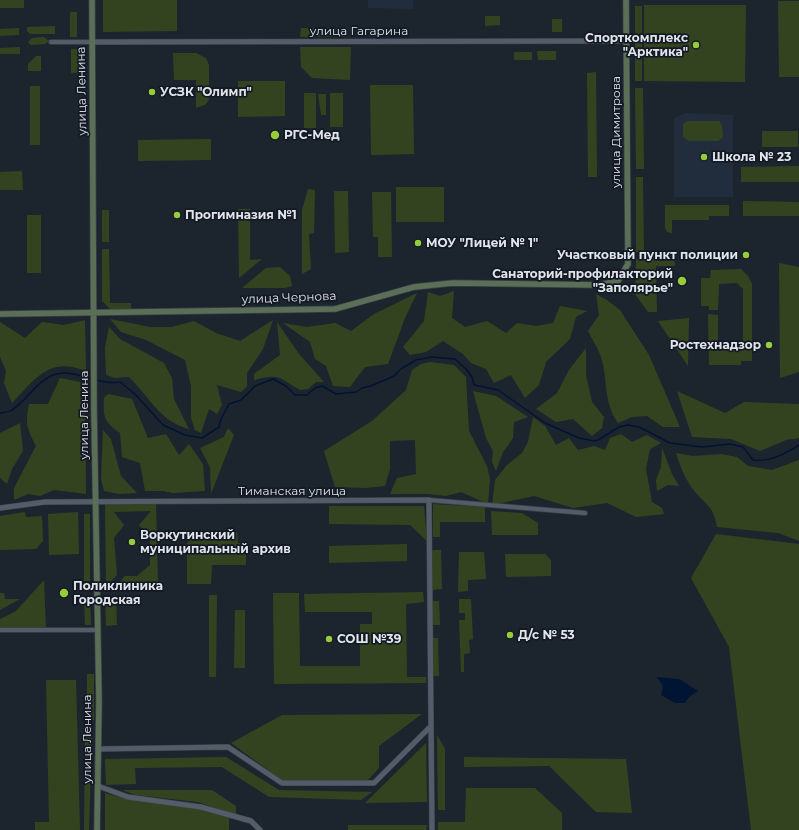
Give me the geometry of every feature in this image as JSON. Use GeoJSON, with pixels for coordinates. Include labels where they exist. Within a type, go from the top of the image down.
{"type":"FeatureCollection","features":[{"type":"Feature","properties":{"kind":"main road","name":"улица Ленина"},"geometry":{"type":"LineString","coordinates":[[92,0],[95,313],[94,410],[98,630],[97,830]]}},
{"type":"Feature","properties":{"kind":"main road","name":"улица Димитрова"},"geometry":{"type":"LineString","coordinates":[[626,0],[628,264]]}},
{"type":"Feature","properties":{"kind":"main road","name":"улица Чернова"},"geometry":{"type":"LineString","coordinates":[[0,314],[334,309],[414,287],[453,283],[600,285],[618,281],[628,264]]}},
{"type":"Feature","properties":{"kind":"street","name":"улица Гагарина"},"geometry":{"type":"LineString","coordinates":[[92,42],[626,41]]}},
{"type":"Feature","properties":{"kind":"street"},"geometry":{"type":"LineString","coordinates":[[51,42],[92,42]]}},
{"type":"Feature","properties":{"kind":"street"},"geometry":{"type":"LineString","coordinates":[[429,500],[432,830]]}},
{"type":"Feature","properties":{"kind":"street","name":"Тиманская улица"},"geometry":{"type":"LineString","coordinates":[[0,508],[45,502],[429,500],[585,513]]}},
{"type":"Feature","properties":{"kind":"street"},"geometry":{"type":"LineString","coordinates":[[0,630],[98,630]]}},
{"type":"Feature","properties":{"kind":"street"},"geometry":{"type":"LineString","coordinates":[[98,749],[228,747],[282,783],[374,783],[430,726]]}},
{"type":"Feature","properties":{"kind":"street"},"geometry":{"type":"LineString","coordinates":[[98,786],[128,797],[201,807],[252,821],[260,830]]}},
{"type":"Feature","properties":{"kind":"shaded area"},"geometry":{"type":"Polygon","coordinates":[[[368,0],[413,0],[414,9],[368,8],[368,0]]]}},
{"type":"Feature","properties":{"kind":"shaded area","name":"Школа № 23"},"geometry":{"type":"Polygon","coordinates":[[[686,113],[733,115],[733,197],[674,197],[674,118],[686,113]]]}},
{"type":"Feature","properties":{"kind":"green space"},"geometry":{"type":"Polygon","coordinates":[[[0,0],[24,0],[24,8],[0,8],[0,0]]]}},
{"type":"Feature","properties":{"kind":"green space"},"geometry":{"type":"Polygon","coordinates":[[[103,0],[177,0],[177,31],[103,32],[103,0]]]}},
{"type":"Feature","properties":{"kind":"green space"},"geometry":{"type":"Polygon","coordinates":[[[778,1],[799,1],[799,77],[779,77],[778,1]]]}},
{"type":"Feature","properties":{"kind":"green space"},"geometry":{"type":"Polygon","coordinates":[[[644,5],[746,5],[745,82],[644,81],[644,5]]]}},
{"type":"Feature","properties":{"kind":"green space"},"geometry":{"type":"Polygon","coordinates":[[[635,6],[642,6],[642,81],[635,81],[635,6]]]}},
{"type":"Feature","properties":{"kind":"green space"},"geometry":{"type":"Polygon","coordinates":[[[70,12],[77,12],[77,37],[70,37],[70,12]]]}},
{"type":"Feature","properties":{"kind":"green space"},"geometry":{"type":"Polygon","coordinates":[[[485,16],[500,16],[500,25],[485,26],[485,16]]]}},
{"type":"Feature","properties":{"kind":"green space"},"geometry":{"type":"Polygon","coordinates":[[[552,19],[562,19],[562,32],[552,32],[552,19]]]}},
{"type":"Feature","properties":{"kind":"green space"},"geometry":{"type":"Polygon","coordinates":[[[55,26],[55,34],[30,34],[27,31],[27,27],[55,26]]]}},
{"type":"Feature","properties":{"kind":"green space"},"geometry":{"type":"Polygon","coordinates":[[[19,28],[19,35],[0,36],[0,29],[19,28]]]}},
{"type":"Feature","properties":{"kind":"green space"},"geometry":{"type":"Polygon","coordinates":[[[301,28],[347,28],[347,37],[300,37],[301,28]]]}},
{"type":"Feature","properties":{"kind":"green space"},"geometry":{"type":"Polygon","coordinates":[[[44,37],[49,41],[45,44],[31,45],[28,42],[32,38],[44,37]]]}},
{"type":"Feature","properties":{"kind":"green space"},"geometry":{"type":"Polygon","coordinates":[[[20,47],[20,54],[0,54],[0,48],[20,47]]]}},
{"type":"Feature","properties":{"kind":"green space"},"geometry":{"type":"Polygon","coordinates":[[[300,47],[351,47],[350,80],[312,78],[301,67],[300,47]]]}},
{"type":"Feature","properties":{"kind":"green space"},"geometry":{"type":"Polygon","coordinates":[[[71,49],[79,49],[79,73],[71,73],[71,49]]]}},
{"type":"Feature","properties":{"kind":"green space"},"geometry":{"type":"Polygon","coordinates":[[[537,51],[556,51],[556,60],[538,60],[537,51]]]}},
{"type":"Feature","properties":{"kind":"green space"},"geometry":{"type":"Polygon","coordinates":[[[514,52],[532,52],[532,60],[514,60],[514,52]]]}},
{"type":"Feature","properties":{"kind":"green space"},"geometry":{"type":"Polygon","coordinates":[[[173,53],[196,53],[206,58],[209,65],[209,100],[205,105],[196,108],[196,80],[174,80],[173,53]]]}},
{"type":"Feature","properties":{"kind":"green space"},"geometry":{"type":"Polygon","coordinates":[[[36,56],[41,56],[41,71],[28,71],[28,64],[36,56]]]}},
{"type":"Feature","properties":{"kind":"green space"},"geometry":{"type":"Polygon","coordinates":[[[596,72],[597,177],[588,177],[587,73],[596,72]]]}},
{"type":"Feature","properties":{"kind":"green space"},"geometry":{"type":"Polygon","coordinates":[[[238,81],[285,81],[285,116],[238,117],[238,81]]]}},
{"type":"Feature","properties":{"kind":"green space"},"geometry":{"type":"Polygon","coordinates":[[[370,85],[413,85],[414,154],[371,155],[370,85]]]}},
{"type":"Feature","properties":{"kind":"green space"},"geometry":{"type":"Polygon","coordinates":[[[30,86],[40,86],[40,145],[30,145],[30,86]]]}},
{"type":"Feature","properties":{"kind":"green space"},"geometry":{"type":"Polygon","coordinates":[[[635,88],[643,88],[644,169],[636,169],[635,88]]]}},
{"type":"Feature","properties":{"kind":"green space"},"geometry":{"type":"Polygon","coordinates":[[[304,93],[316,93],[316,128],[304,128],[304,93]]]}},
{"type":"Feature","properties":{"kind":"green space"},"geometry":{"type":"Polygon","coordinates":[[[330,93],[343,93],[343,127],[330,127],[330,93]]]}},
{"type":"Feature","properties":{"kind":"green space"},"geometry":{"type":"Polygon","coordinates":[[[318,94],[326,94],[326,115],[321,115],[318,94]]]}},
{"type":"Feature","properties":{"kind":"green space"},"geometry":{"type":"Polygon","coordinates":[[[687,121],[719,121],[722,125],[723,137],[718,141],[689,141],[683,137],[683,124],[687,121]]]}},
{"type":"Feature","properties":{"kind":"green space"},"geometry":{"type":"Polygon","coordinates":[[[762,131],[798,131],[798,147],[762,147],[762,131]]]}},
{"type":"Feature","properties":{"kind":"green space"},"geometry":{"type":"Polygon","coordinates":[[[211,139],[211,160],[138,161],[138,140],[211,139]]]}},
{"type":"Feature","properties":{"kind":"green space"},"geometry":{"type":"Polygon","coordinates":[[[799,166],[799,182],[741,182],[741,167],[799,166]]]}},
{"type":"Feature","properties":{"kind":"green space"},"geometry":{"type":"Polygon","coordinates":[[[22,171],[23,190],[0,190],[0,172],[22,171]]]}},
{"type":"Feature","properties":{"kind":"green space"},"geometry":{"type":"Polygon","coordinates":[[[636,177],[643,177],[644,252],[636,252],[636,177]]]}},
{"type":"Feature","properties":{"kind":"green space"},"geometry":{"type":"Polygon","coordinates":[[[396,187],[444,187],[444,222],[396,222],[396,187]]]}},
{"type":"Feature","properties":{"kind":"green space"},"geometry":{"type":"Polygon","coordinates":[[[308,189],[315,190],[314,233],[309,234],[311,269],[302,274],[302,210],[308,189]]]}},
{"type":"Feature","properties":{"kind":"green space"},"geometry":{"type":"Polygon","coordinates":[[[334,191],[348,191],[349,252],[335,253],[334,191]]]}},
{"type":"Feature","properties":{"kind":"green space"},"geometry":{"type":"Polygon","coordinates":[[[372,192],[391,192],[392,257],[378,257],[378,237],[373,237],[372,192]]]}},
{"type":"Feature","properties":{"kind":"green space"},"geometry":{"type":"Polygon","coordinates":[[[743,201],[799,202],[799,216],[743,216],[743,201]]]}},
{"type":"Feature","properties":{"kind":"green space"},"geometry":{"type":"Polygon","coordinates":[[[665,205],[729,205],[729,216],[709,216],[709,220],[672,220],[672,233],[667,232],[665,228],[665,205]]]}},
{"type":"Feature","properties":{"kind":"green space"},"geometry":{"type":"Polygon","coordinates":[[[238,209],[250,209],[250,260],[262,259],[239,278],[238,209]]]}},
{"type":"Feature","properties":{"kind":"green space"},"geometry":{"type":"Polygon","coordinates":[[[102,210],[109,210],[109,242],[102,242],[102,210]]]}},
{"type":"Feature","properties":{"kind":"green space"},"geometry":{"type":"Polygon","coordinates":[[[27,215],[41,215],[41,273],[27,273],[27,215]]]}},
{"type":"Feature","properties":{"kind":"green space"},"geometry":{"type":"Polygon","coordinates":[[[102,249],[109,249],[110,303],[131,303],[131,309],[110,309],[102,301],[102,249]]]}},
{"type":"Feature","properties":{"kind":"green space"},"geometry":{"type":"Polygon","coordinates":[[[655,254],[674,254],[675,266],[656,266],[657,312],[648,312],[635,294],[636,259],[655,259],[655,254]]]}},
{"type":"Feature","properties":{"kind":"green space"},"geometry":{"type":"Polygon","coordinates":[[[779,263],[799,267],[799,372],[780,378],[779,263]]]}},
{"type":"Feature","properties":{"kind":"green space"},"geometry":{"type":"Polygon","coordinates":[[[280,267],[290,276],[292,286],[285,288],[242,288],[266,268],[280,267]]]}},
{"type":"Feature","properties":{"kind":"green space"},"geometry":{"type":"Polygon","coordinates":[[[741,269],[748,276],[752,284],[752,361],[741,361],[741,365],[709,365],[708,314],[718,315],[718,347],[743,347],[743,289],[737,283],[719,284],[718,310],[709,310],[709,306],[701,306],[701,278],[710,278],[711,270],[741,269]]]}},
{"type":"Feature","properties":{"kind":"green space"},"geometry":{"type":"Polygon","coordinates":[[[454,291],[452,318],[465,327],[487,321],[506,333],[517,323],[536,326],[553,323],[560,306],[587,311],[576,317],[570,339],[546,362],[539,385],[525,398],[511,375],[494,383],[486,369],[471,363],[463,354],[443,341],[426,352],[410,355],[403,347],[424,321],[428,292],[440,296],[454,291]]]}},
{"type":"Feature","properties":{"kind":"green space"},"geometry":{"type":"Polygon","coordinates":[[[417,293],[405,318],[388,364],[365,367],[350,387],[333,386],[326,366],[315,359],[310,342],[283,323],[307,327],[335,323],[351,331],[374,314],[417,293]]]}},
{"type":"Feature","properties":{"kind":"green space"},"geometry":{"type":"Polygon","coordinates":[[[596,294],[620,310],[649,355],[680,427],[663,427],[647,416],[632,417],[618,423],[610,407],[601,357],[588,331],[599,315],[596,294]]]}},
{"type":"Feature","properties":{"kind":"green space"},"geometry":{"type":"Polygon","coordinates":[[[689,318],[688,366],[658,321],[689,318]]]}},
{"type":"Feature","properties":{"kind":"green space"},"geometry":{"type":"Polygon","coordinates":[[[110,319],[150,327],[172,327],[194,321],[216,333],[240,341],[273,320],[263,349],[247,373],[247,386],[241,392],[217,385],[222,405],[217,414],[209,409],[201,433],[195,430],[191,418],[191,386],[185,360],[146,340],[121,332],[110,319]]]}},
{"type":"Feature","properties":{"kind":"green space"},"geometry":{"type":"Polygon","coordinates":[[[85,320],[86,371],[73,367],[62,366],[52,368],[36,378],[12,403],[4,383],[6,371],[0,357],[0,322],[25,338],[42,322],[64,325],[85,320]]]}},
{"type":"Feature","properties":{"kind":"green space"},"geometry":{"type":"Polygon","coordinates":[[[277,322],[299,354],[324,382],[316,382],[308,389],[300,390],[275,377],[254,380],[254,374],[280,355],[277,322]]]}},
{"type":"Feature","properties":{"kind":"green space"},"geometry":{"type":"Polygon","coordinates":[[[109,327],[120,339],[164,363],[172,378],[174,399],[189,429],[170,421],[156,408],[129,377],[115,378],[106,375],[105,348],[109,327]]]}},
{"type":"Feature","properties":{"kind":"green space"},"geometry":{"type":"Polygon","coordinates":[[[586,348],[586,375],[592,402],[604,417],[602,428],[592,436],[573,419],[556,422],[536,409],[557,393],[569,370],[586,348]]]}},
{"type":"Feature","properties":{"kind":"green space"},"geometry":{"type":"Polygon","coordinates":[[[430,362],[454,365],[466,377],[469,431],[487,466],[490,479],[488,504],[461,492],[446,496],[428,494],[390,494],[397,478],[416,474],[415,440],[390,441],[390,469],[385,486],[365,488],[335,487],[324,451],[372,421],[406,390],[412,370],[421,364],[430,362]]]}},
{"type":"Feature","properties":{"kind":"green space"},"geometry":{"type":"Polygon","coordinates":[[[60,378],[85,383],[86,494],[54,490],[40,496],[28,494],[14,500],[14,488],[36,446],[27,421],[29,404],[48,404],[60,378]]]}},
{"type":"Feature","properties":{"kind":"green space"},"geometry":{"type":"Polygon","coordinates":[[[473,391],[496,396],[528,417],[514,422],[513,438],[503,452],[496,471],[492,462],[493,451],[486,438],[473,391]]]}},
{"type":"Feature","properties":{"kind":"green space"},"geometry":{"type":"Polygon","coordinates":[[[677,391],[725,413],[744,402],[799,404],[799,438],[786,440],[760,451],[731,439],[692,437],[677,391]]]}},
{"type":"Feature","properties":{"kind":"green space"},"geometry":{"type":"Polygon","coordinates":[[[108,394],[132,399],[148,438],[166,434],[179,455],[189,444],[203,464],[205,491],[173,493],[163,491],[145,491],[140,463],[122,457],[120,433],[111,426],[104,415],[104,398],[108,394]]]}},
{"type":"Feature","properties":{"kind":"green space"},"geometry":{"type":"Polygon","coordinates":[[[533,417],[545,426],[556,445],[569,438],[578,450],[594,446],[605,450],[610,438],[621,434],[632,442],[647,435],[661,443],[650,449],[646,469],[652,502],[662,508],[664,514],[636,517],[607,503],[573,508],[534,496],[492,505],[495,480],[507,465],[522,453],[528,442],[533,417]]]}},
{"type":"Feature","properties":{"kind":"green space"},"geometry":{"type":"Polygon","coordinates":[[[20,423],[23,451],[12,469],[7,484],[0,478],[0,433],[20,423]]]}},
{"type":"Feature","properties":{"kind":"green space"},"geometry":{"type":"Polygon","coordinates":[[[228,428],[234,435],[211,494],[210,467],[200,448],[224,437],[228,428]]]}},
{"type":"Feature","properties":{"kind":"green space"},"geometry":{"type":"Polygon","coordinates":[[[103,430],[111,439],[121,476],[137,493],[119,494],[104,491],[101,479],[103,430]]]}},
{"type":"Feature","properties":{"kind":"green space"},"geometry":{"type":"Polygon","coordinates":[[[662,448],[672,474],[679,486],[668,485],[657,491],[656,480],[661,467],[662,448]]]}},
{"type":"Feature","properties":{"kind":"green space"},"geometry":{"type":"Polygon","coordinates":[[[676,453],[693,456],[721,454],[737,457],[748,466],[772,470],[799,460],[799,541],[778,533],[717,527],[713,513],[708,505],[692,488],[681,467],[676,453]]]}},
{"type":"Feature","properties":{"kind":"green space"},"geometry":{"type":"Polygon","coordinates":[[[105,504],[156,504],[158,585],[116,586],[125,576],[137,576],[150,565],[150,537],[139,525],[151,511],[114,512],[124,525],[114,538],[117,575],[106,586],[105,504]]]}},
{"type":"Feature","properties":{"kind":"green space"},"geometry":{"type":"Polygon","coordinates":[[[433,504],[485,507],[485,522],[440,522],[440,537],[433,537],[433,504]]]}},
{"type":"Feature","properties":{"kind":"green space"},"geometry":{"type":"Polygon","coordinates":[[[329,506],[424,506],[427,541],[410,525],[329,524],[329,506]]]}},
{"type":"Feature","properties":{"kind":"green space"},"geometry":{"type":"Polygon","coordinates":[[[491,511],[522,513],[538,523],[538,535],[492,535],[491,511]]]}},
{"type":"Feature","properties":{"kind":"green space"},"geometry":{"type":"Polygon","coordinates":[[[25,512],[26,517],[42,516],[43,541],[36,549],[0,550],[0,516],[25,512]]]}},
{"type":"Feature","properties":{"kind":"green space"},"geometry":{"type":"Polygon","coordinates":[[[78,512],[79,554],[49,555],[48,514],[78,512]]]}},
{"type":"Feature","properties":{"kind":"green space"},"geometry":{"type":"Polygon","coordinates":[[[84,514],[90,514],[90,581],[84,581],[84,514]]]}},
{"type":"Feature","properties":{"kind":"green space"},"geometry":{"type":"Polygon","coordinates":[[[198,532],[237,532],[238,543],[246,544],[246,565],[212,565],[211,584],[187,584],[187,543],[198,532]]]}},
{"type":"Feature","properties":{"kind":"green space"},"geometry":{"type":"Polygon","coordinates":[[[716,534],[799,544],[799,830],[751,830],[729,647],[691,578],[716,534]]]}},
{"type":"Feature","properties":{"kind":"green space"},"geometry":{"type":"Polygon","coordinates":[[[407,544],[407,561],[329,563],[329,546],[407,544]]]}},
{"type":"Feature","properties":{"kind":"green space"},"geometry":{"type":"Polygon","coordinates":[[[431,550],[441,550],[442,589],[432,590],[431,550]]]}},
{"type":"Feature","properties":{"kind":"green space"},"geometry":{"type":"Polygon","coordinates":[[[459,552],[484,552],[486,579],[468,580],[468,591],[458,592],[459,552]]]}},
{"type":"Feature","properties":{"kind":"green space"},"geometry":{"type":"Polygon","coordinates":[[[505,554],[545,554],[551,560],[551,576],[506,577],[505,554]]]}},
{"type":"Feature","properties":{"kind":"green space"},"geometry":{"type":"Polygon","coordinates":[[[44,580],[46,629],[0,629],[0,619],[16,611],[44,580]]]}},
{"type":"Feature","properties":{"kind":"green space"},"geometry":{"type":"Polygon","coordinates":[[[423,592],[424,602],[406,604],[407,677],[426,677],[426,683],[274,684],[273,593],[299,593],[300,666],[360,666],[360,624],[372,624],[372,612],[305,612],[304,594],[423,592]]]}},
{"type":"Feature","properties":{"kind":"green space"},"geometry":{"type":"Polygon","coordinates":[[[0,593],[4,593],[5,599],[20,599],[0,610],[0,593]]]}},
{"type":"Feature","properties":{"kind":"green space"},"geometry":{"type":"Polygon","coordinates":[[[209,595],[217,595],[216,677],[209,677],[209,595]]]}},
{"type":"Feature","properties":{"kind":"green space"},"geometry":{"type":"Polygon","coordinates":[[[84,597],[90,597],[91,625],[85,625],[84,597]]]}},
{"type":"Feature","properties":{"kind":"green space"},"geometry":{"type":"Polygon","coordinates":[[[105,597],[116,597],[117,625],[106,626],[105,597]]]}},
{"type":"Feature","properties":{"kind":"green space"},"geometry":{"type":"Polygon","coordinates":[[[459,599],[471,599],[473,639],[469,640],[470,653],[464,654],[464,672],[461,672],[459,620],[465,620],[465,613],[459,613],[459,599]]]}},
{"type":"Feature","properties":{"kind":"green space"},"geometry":{"type":"Polygon","coordinates":[[[431,601],[439,601],[440,625],[431,625],[431,601]]]}},
{"type":"Feature","properties":{"kind":"green space"},"geometry":{"type":"Polygon","coordinates":[[[235,610],[245,610],[245,668],[234,668],[235,610]]]}},
{"type":"Feature","properties":{"kind":"green space"},"geometry":{"type":"Polygon","coordinates":[[[432,638],[438,638],[439,676],[433,676],[432,638]]]}},
{"type":"Feature","properties":{"kind":"green space"},"geometry":{"type":"Polygon","coordinates":[[[87,674],[94,674],[94,720],[87,720],[87,674]]]}},
{"type":"Feature","properties":{"kind":"green space"},"geometry":{"type":"Polygon","coordinates":[[[46,680],[76,680],[80,830],[35,830],[35,822],[49,822],[46,680]]]}},
{"type":"Feature","properties":{"kind":"green space"},"geometry":{"type":"Polygon","coordinates":[[[422,714],[379,746],[379,768],[368,780],[282,780],[231,743],[282,715],[422,714]]]}},
{"type":"Feature","properties":{"kind":"green space"},"geometry":{"type":"Polygon","coordinates":[[[85,728],[92,728],[89,830],[84,830],[85,728]]]}},
{"type":"Feature","properties":{"kind":"green space"},"geometry":{"type":"Polygon","coordinates":[[[437,735],[445,749],[445,810],[438,810],[437,735]]]}},
{"type":"Feature","properties":{"kind":"green space"},"geometry":{"type":"Polygon","coordinates":[[[426,743],[427,802],[365,803],[426,743]]]}},
{"type":"Feature","properties":{"kind":"green space"},"geometry":{"type":"Polygon","coordinates":[[[226,757],[279,790],[372,792],[361,800],[269,797],[222,767],[135,768],[136,784],[106,785],[105,759],[226,757]]]}},
{"type":"Feature","properties":{"kind":"green space"},"geometry":{"type":"Polygon","coordinates":[[[464,757],[626,759],[632,813],[596,812],[549,766],[464,767],[464,757]]]}},
{"type":"Feature","properties":{"kind":"green space"},"geometry":{"type":"Polygon","coordinates":[[[466,788],[535,788],[562,813],[562,830],[438,830],[438,822],[465,822],[466,788]]]}},
{"type":"Feature","properties":{"kind":"green space"},"geometry":{"type":"Polygon","coordinates":[[[122,790],[212,790],[236,806],[236,815],[198,802],[135,795],[122,790]]]}},
{"type":"Feature","properties":{"kind":"green space"},"geometry":{"type":"Polygon","coordinates":[[[105,793],[128,799],[200,809],[229,817],[229,830],[105,830],[105,793]]]}},
{"type":"Feature","properties":{"kind":"green space"},"geometry":{"type":"Polygon","coordinates":[[[348,825],[427,825],[426,830],[348,830],[348,825]]]}},
{"type":"Feature","properties":{"kind":"water"},"geometry":{"type":"Polygon","coordinates":[[[657,677],[679,679],[698,691],[689,697],[685,703],[675,703],[661,695],[663,686],[657,677]]]}},
{"type":"Feature","properties":{"kind":"waterway"},"geometry":{"type":"LineString","coordinates":[[0,413],[8,412],[18,406],[44,380],[57,374],[64,373],[104,382],[120,382],[135,394],[163,425],[185,435],[202,438],[219,427],[221,419],[229,404],[241,400],[255,386],[273,379],[286,386],[295,395],[307,395],[315,388],[322,386],[336,394],[356,392],[362,388],[371,386],[394,376],[401,369],[416,360],[432,357],[455,359],[472,377],[474,385],[498,390],[545,423],[579,438],[594,441],[598,440],[619,427],[628,425],[639,427],[670,443],[702,447],[730,444],[743,447],[753,460],[771,459],[799,445]]}},
{"type":"Feature","properties":{"kind":"place","name":"Спорткомплекс \"Арктика\""},"geometry":{"type":"Point","coordinates":[696,45]}},
{"type":"Feature","properties":{"kind":"place","name":"УСЗК \"Олимп\""},"geometry":{"type":"Point","coordinates":[152,92]}},
{"type":"Feature","properties":{"kind":"place","name":"РГС-Мед"},"geometry":{"type":"Point","coordinates":[275,135]}},
{"type":"Feature","properties":{"kind":"place","name":"Школа № 23"},"geometry":{"type":"Point","coordinates":[704,157]}},
{"type":"Feature","properties":{"kind":"place","name":"Прогимназия №1"},"geometry":{"type":"Point","coordinates":[177,215]}},
{"type":"Feature","properties":{"kind":"place","name":"МОУ \"Лицей № 1\""},"geometry":{"type":"Point","coordinates":[418,243]}},
{"type":"Feature","properties":{"kind":"place","name":"Участковый пункт полиции"},"geometry":{"type":"Point","coordinates":[746,255]}},
{"type":"Feature","properties":{"kind":"place","name":"Санаторий-профилакторий \"Заполярье\""},"geometry":{"type":"Point","coordinates":[682,281]}},
{"type":"Feature","properties":{"kind":"place","name":"Ростехнадзор"},"geometry":{"type":"Point","coordinates":[769,345]}},
{"type":"Feature","properties":{"kind":"place","name":"Воркутинский муниципальный архив"},"geometry":{"type":"Point","coordinates":[132,542]}},
{"type":"Feature","properties":{"kind":"place","name":"Поликлиника Городская"},"geometry":{"type":"Point","coordinates":[64,593]}},
{"type":"Feature","properties":{"kind":"place","name":"Д/с № 53"},"geometry":{"type":"Point","coordinates":[510,635]}},
{"type":"Feature","properties":{"kind":"place","name":"СОШ №39"},"geometry":{"type":"Point","coordinates":[329,639]}}]}
